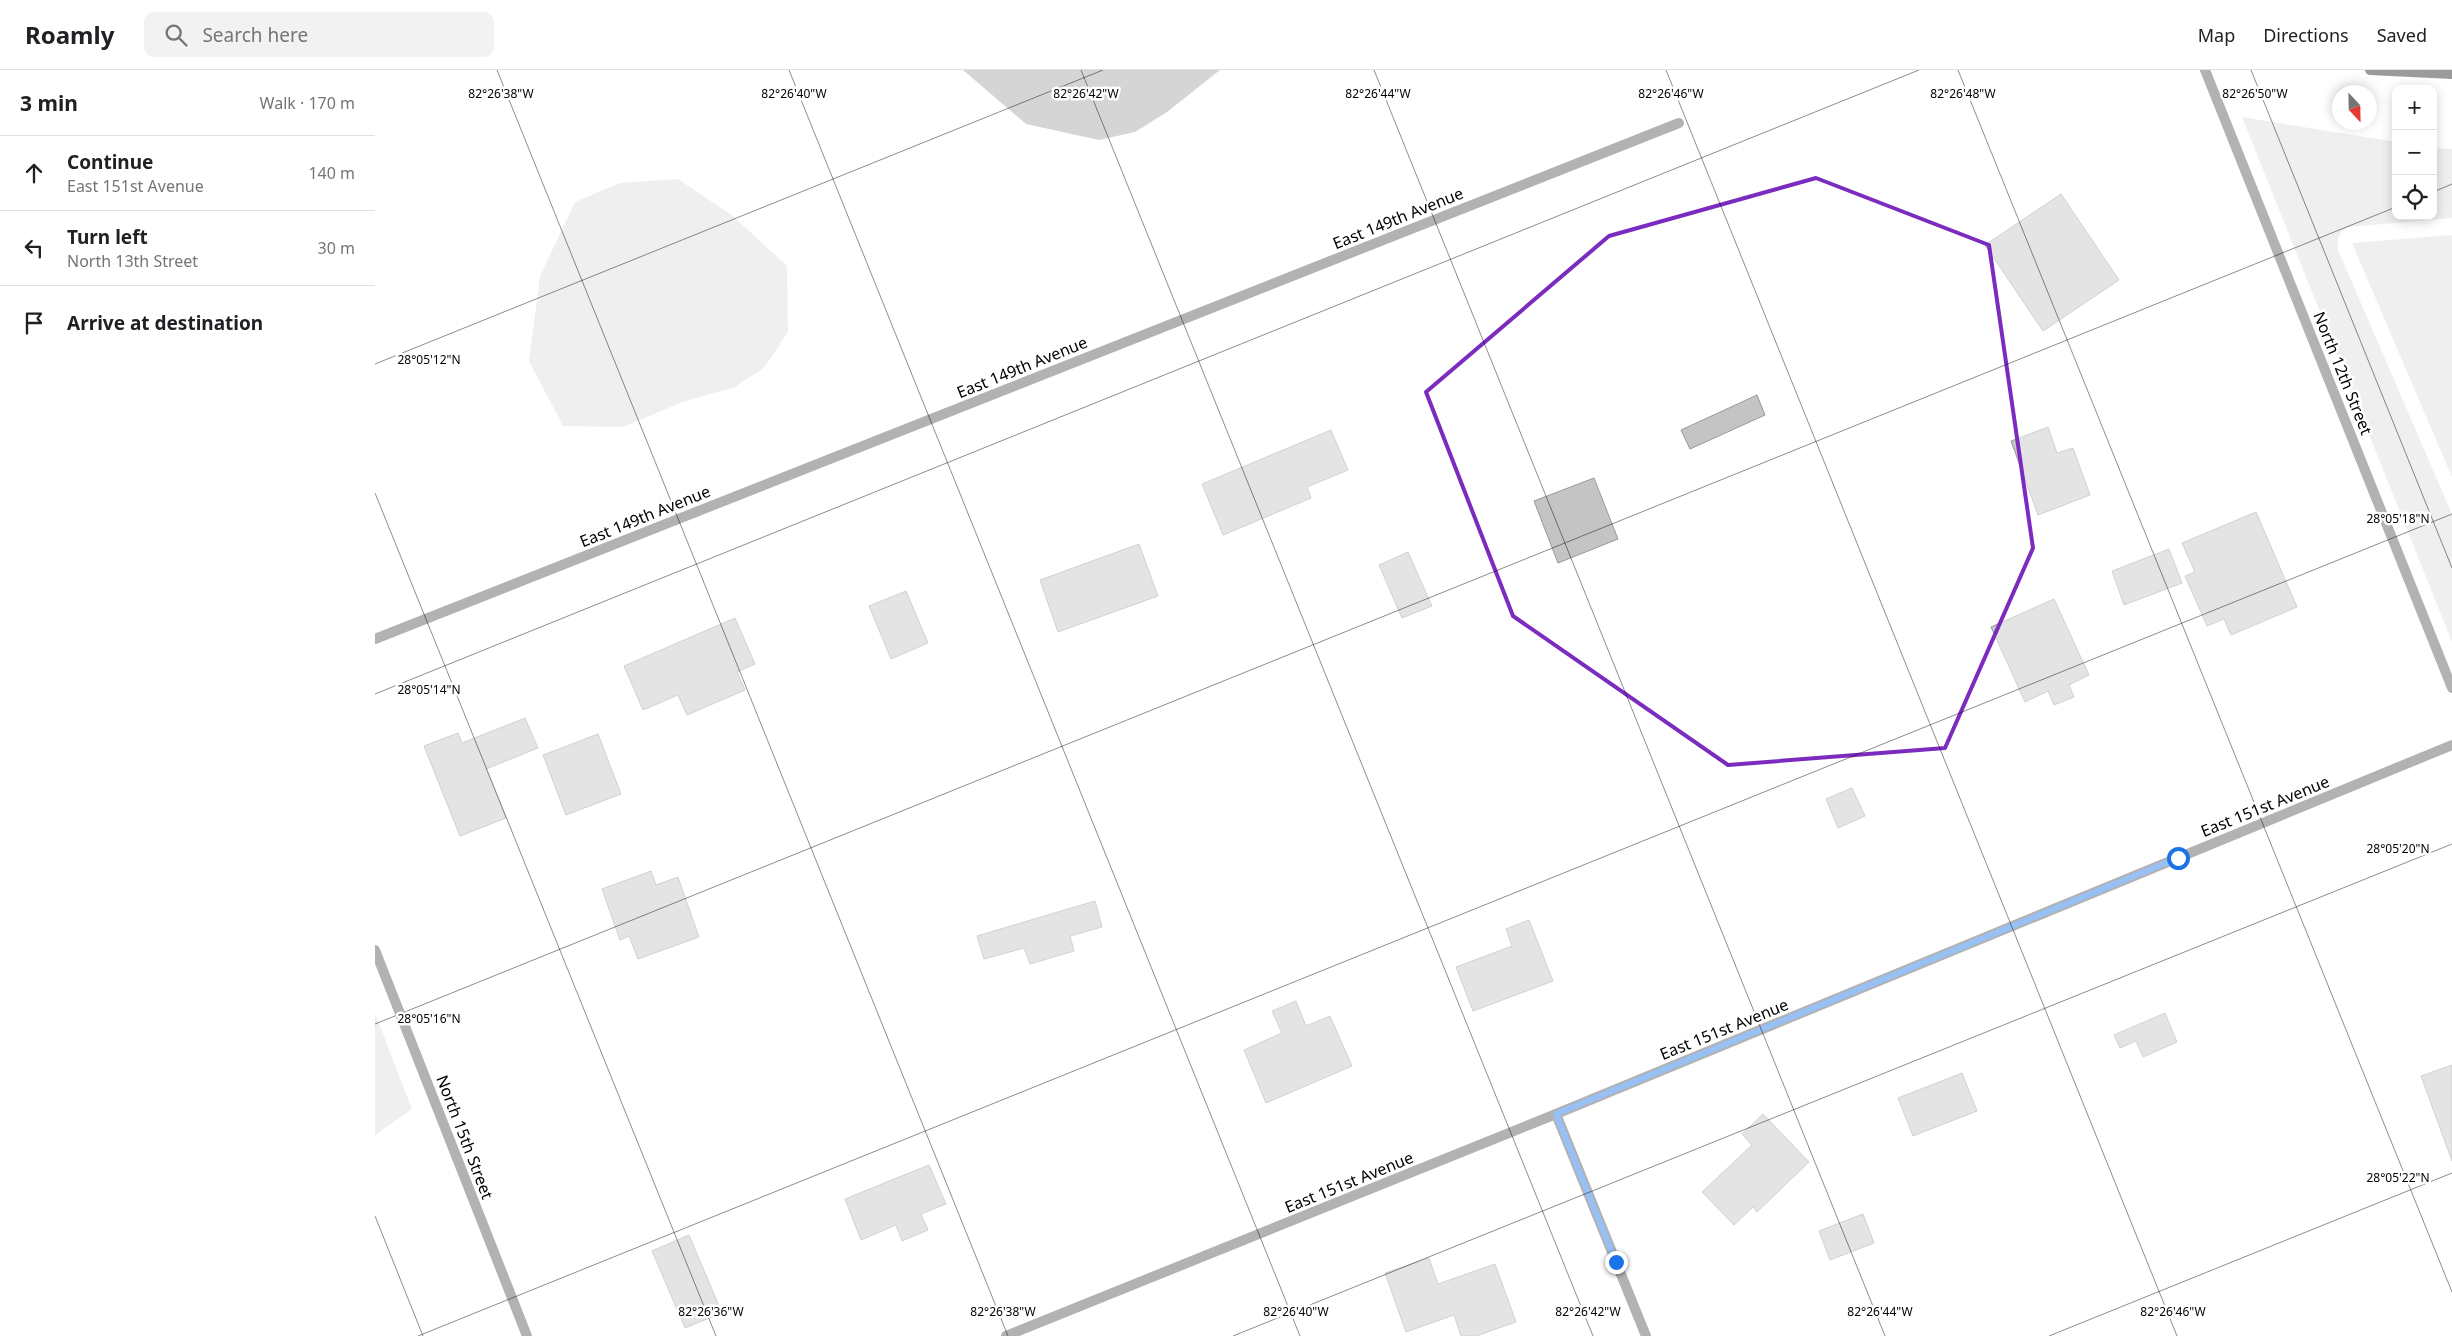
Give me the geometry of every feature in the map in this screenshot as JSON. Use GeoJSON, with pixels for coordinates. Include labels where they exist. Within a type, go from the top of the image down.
{"type":"FeatureCollection","features":[{"type":"Feature","properties":{"kind":"main road"},"geometry":{"type":"LineString","coordinates":[[2370,70],[2452,74]]}},
{"type":"Feature","properties":{"kind":"street","name":"North 12th Street"},"geometry":{"type":"LineString","coordinates":[[2205,70],[2452,688]]}},
{"type":"Feature","properties":{"kind":"street","name":"East 149th Avenue"},"geometry":{"type":"LineString","coordinates":[[375,639],[1679,123]]}},
{"type":"Feature","properties":{"kind":"street","name":"East 151st Avenue"},"geometry":{"type":"LineString","coordinates":[[1006,1336],[1556,1114],[2452,745]]}},
{"type":"Feature","properties":{"kind":"street","name":"North 15th Street"},"geometry":{"type":"LineString","coordinates":[[375,950],[527,1336]]}},
{"type":"Feature","properties":{"kind":"street"},"geometry":{"type":"LineString","coordinates":[[1556,1114],[1646,1336]]}},
{"type":"Feature","properties":{"kind":"highlighted area"},"geometry":{"type":"Polygon","coordinates":[[[1816,178],[1989,245],[2033,548],[1945,748],[1728,765],[1513,616],[1426,392],[1609,236],[1816,178]]]}},
{"type":"Feature","properties":{"kind":"shaded area"},"geometry":{"type":"Polygon","coordinates":[[[963,70],[1220,70],[1167,112],[1135,132],[1099,140],[1026,124],[963,70]]]}},
{"type":"Feature","properties":{"kind":"shaded area"},"geometry":{"type":"Polygon","coordinates":[[[2242,117],[2392,141],[2392,220],[2429,220],[2349,227],[2340,233],[2338,250],[2452,514],[2452,642],[2242,117]]]}},
{"type":"Feature","properties":{"kind":"shaded area"},"geometry":{"type":"Polygon","coordinates":[[[2437,148],[2452,149],[2452,218],[2437,219],[2437,148]]]}},
{"type":"Feature","properties":{"kind":"shaded area"},"geometry":{"type":"Polygon","coordinates":[[[678,179],[733,216],[787,266],[788,332],[764,368],[733,388],[685,401],[623,427],[563,426],[529,361],[540,276],[575,202],[620,183],[678,179]]]}},
{"type":"Feature","properties":{"kind":"shaded area"},"geometry":{"type":"Polygon","coordinates":[[[2452,235],[2452,477],[2352,243],[2452,235]]]}},
{"type":"Feature","properties":{"kind":"shaded area"},"geometry":{"type":"Polygon","coordinates":[[[375,1013],[412,1109],[375,1135],[375,1013]]]}},
{"type":"Feature","properties":{"kind":"building"},"geometry":{"type":"Polygon","coordinates":[[[2061,194],[2119,280],[2043,331],[1985,245],[2061,194]]]}},
{"type":"Feature","properties":{"kind":"building"},"geometry":{"type":"Polygon","coordinates":[[[1757,395],[1765,415],[1690,449],[1681,430],[1757,395]]]}},
{"type":"Feature","properties":{"kind":"building"},"geometry":{"type":"Polygon","coordinates":[[[2048,427],[2057,453],[2073,448],[2090,495],[2038,515],[2011,441],[2048,427]]]}},
{"type":"Feature","properties":{"kind":"building"},"geometry":{"type":"Polygon","coordinates":[[[1331,430],[1348,470],[1307,487],[1311,498],[1223,535],[1202,484],[1331,430]]]}},
{"type":"Feature","properties":{"kind":"building"},"geometry":{"type":"Polygon","coordinates":[[[1594,478],[1618,539],[1558,563],[1534,501],[1594,478]]]}},
{"type":"Feature","properties":{"kind":"building"},"geometry":{"type":"Polygon","coordinates":[[[2256,512],[2297,607],[2231,635],[2224,619],[2207,626],[2185,576],[2195,572],[2182,543],[2256,512]]]}},
{"type":"Feature","properties":{"kind":"building"},"geometry":{"type":"Polygon","coordinates":[[[1139,544],[1158,596],[1058,632],[1040,580],[1139,544]]]}},
{"type":"Feature","properties":{"kind":"building"},"geometry":{"type":"Polygon","coordinates":[[[2169,549],[2182,583],[2124,605],[2112,571],[2169,549]]]}},
{"type":"Feature","properties":{"kind":"building"},"geometry":{"type":"Polygon","coordinates":[[[1408,552],[1432,606],[1402,618],[1379,565],[1408,552]]]}},
{"type":"Feature","properties":{"kind":"building"},"geometry":{"type":"Polygon","coordinates":[[[906,591],[928,643],[891,659],[869,606],[906,591]]]}},
{"type":"Feature","properties":{"kind":"building"},"geometry":{"type":"Polygon","coordinates":[[[2054,599],[2089,675],[2069,685],[2074,697],[2054,705],[2048,691],[2025,702],[1991,627],[2054,599]]]}},
{"type":"Feature","properties":{"kind":"building"},"geometry":{"type":"Polygon","coordinates":[[[735,618],[755,664],[737,672],[745,690],[687,715],[678,695],[643,710],[624,666],[735,618]]]}},
{"type":"Feature","properties":{"kind":"building"},"geometry":{"type":"Polygon","coordinates":[[[525,718],[538,748],[486,769],[506,818],[460,836],[424,746],[458,733],[462,743],[525,718]]]}},
{"type":"Feature","properties":{"kind":"building"},"geometry":{"type":"Polygon","coordinates":[[[598,734],[621,794],[566,815],[543,755],[598,734]]]}},
{"type":"Feature","properties":{"kind":"building"},"geometry":{"type":"Polygon","coordinates":[[[1852,788],[1865,816],[1838,828],[1826,799],[1852,788]]]}},
{"type":"Feature","properties":{"kind":"building"},"geometry":{"type":"Polygon","coordinates":[[[651,871],[656,885],[678,877],[699,937],[638,959],[629,936],[620,940],[602,889],[651,871]]]}},
{"type":"Feature","properties":{"kind":"building"},"geometry":{"type":"Polygon","coordinates":[[[1095,901],[1102,927],[1070,936],[1074,951],[1030,964],[1024,948],[984,959],[977,936],[1095,901]]]}},
{"type":"Feature","properties":{"kind":"building"},"geometry":{"type":"Polygon","coordinates":[[[1529,920],[1553,981],[1473,1011],[1456,967],[1512,946],[1506,929],[1529,920]]]}},
{"type":"Feature","properties":{"kind":"building"},"geometry":{"type":"Polygon","coordinates":[[[1296,1001],[1306,1026],[1330,1016],[1352,1066],[1266,1103],[1244,1050],[1282,1033],[1272,1011],[1296,1001]]]}},
{"type":"Feature","properties":{"kind":"building"},"geometry":{"type":"Polygon","coordinates":[[[2165,1013],[2177,1042],[2143,1057],[2136,1041],[2120,1048],[2114,1035],[2165,1013]]]}},
{"type":"Feature","properties":{"kind":"building"},"geometry":{"type":"Polygon","coordinates":[[[2452,1065],[2452,1161],[2421,1076],[2452,1065]]]}},
{"type":"Feature","properties":{"kind":"building"},"geometry":{"type":"Polygon","coordinates":[[[1962,1073],[1977,1111],[1913,1136],[1898,1098],[1962,1073]]]}},
{"type":"Feature","properties":{"kind":"building"},"geometry":{"type":"Polygon","coordinates":[[[1763,1114],[1809,1162],[1757,1212],[1753,1207],[1734,1225],[1702,1192],[1752,1145],[1742,1134],[1763,1114]]]}},
{"type":"Feature","properties":{"kind":"building"},"geometry":{"type":"Polygon","coordinates":[[[929,1165],[946,1204],[921,1214],[928,1230],[902,1241],[896,1225],[861,1240],[845,1199],[929,1165]]]}},
{"type":"Feature","properties":{"kind":"building"},"geometry":{"type":"Polygon","coordinates":[[[1863,1214],[1874,1243],[1830,1260],[1819,1231],[1863,1214]]]}},
{"type":"Feature","properties":{"kind":"building"},"geometry":{"type":"Polygon","coordinates":[[[689,1235],[722,1313],[685,1328],[652,1251],[689,1235]]]}},
{"type":"Feature","properties":{"kind":"building"},"geometry":{"type":"Polygon","coordinates":[[[1429,1258],[1438,1284],[1495,1264],[1516,1322],[1476,1336],[1461,1336],[1454,1315],[1406,1332],[1385,1273],[1429,1258]]]}},
{"type":"Feature","properties":{"kind":"route"},"geometry":{"type":"LineString","coordinates":[[1616,1262],[1556,1114],[2178,858]]}}]}
